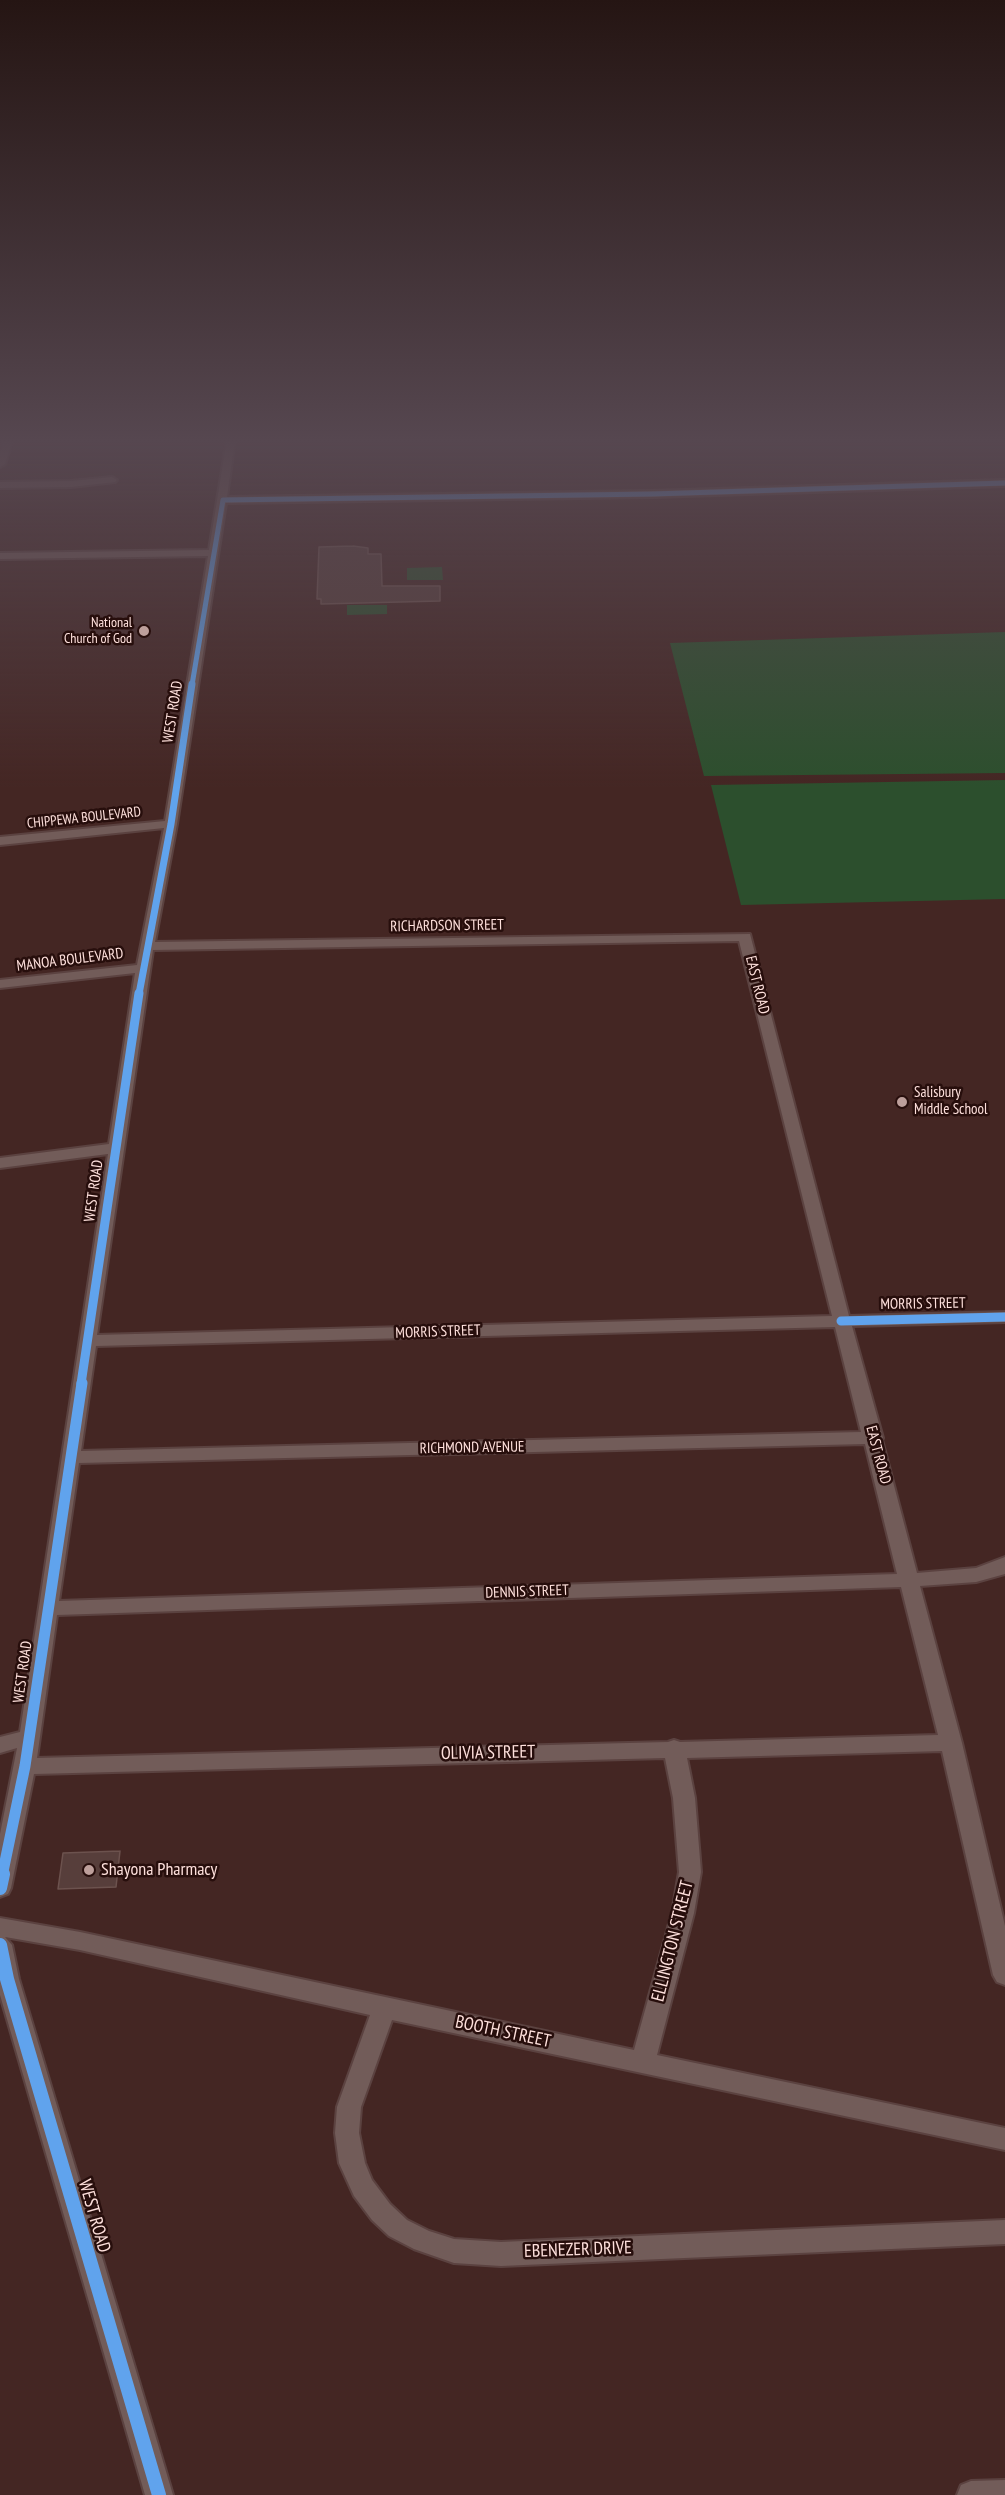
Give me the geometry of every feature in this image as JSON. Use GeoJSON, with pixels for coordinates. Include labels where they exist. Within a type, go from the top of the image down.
{"type":"FeatureCollection","features":[{"type":"Feature","properties":{"kind":"street"},"geometry":{"type":"LineString","coordinates":[[0,556],[41,555]]}},
{"type":"Feature","properties":{"kind":"street","name":"WEST ROAD"},"geometry":{"type":"LineString","coordinates":[[0,1888],[25,1766],[143,968],[171,824],[201,623],[215,555]]}},
{"type":"Feature","properties":{"kind":"street","name":"CHIPPEWA BOULEVARD"},"geometry":{"type":"LineString","coordinates":[[0,841],[171,824]]}},
{"type":"Feature","properties":{"kind":"street","name":"RICHARDSON STREET"},"geometry":{"type":"LineString","coordinates":[[148,946],[746,937]]}},
{"type":"Feature","properties":{"kind":"street","name":"EAST ROAD"},"geometry":{"type":"LineString","coordinates":[[746,937],[841,1321],[874,1438],[1001,1940],[1005,1976]]}},
{"type":"Feature","properties":{"kind":"street","name":"MANOA BOULEVARD"},"geometry":{"type":"LineString","coordinates":[[0,984],[143,968]]}},
{"type":"Feature","properties":{"kind":"street"},"geometry":{"type":"LineString","coordinates":[[0,1163],[116,1148]]}},
{"type":"Feature","properties":{"kind":"street","name":"MORRIS STREET"},"geometry":{"type":"LineString","coordinates":[[87,1341],[1005,1317]]}},
{"type":"Feature","properties":{"kind":"street","name":"RICHMOND AVENUE"},"geometry":{"type":"LineString","coordinates":[[70,1457],[874,1438]]}},
{"type":"Feature","properties":{"kind":"street","name":"DENNIS STREET"},"geometry":{"type":"LineString","coordinates":[[47,1608],[910,1580],[976,1575],[998,1569],[1005,1564]]}},
{"type":"Feature","properties":{"kind":"street"},"geometry":{"type":"LineString","coordinates":[[0,1745],[29,1737]]}},
{"type":"Feature","properties":{"kind":"street","name":"OLIVIA STREET"},"geometry":{"type":"LineString","coordinates":[[25,1766],[674,1748],[951,1743]]}},
{"type":"Feature","properties":{"kind":"street","name":"ELLINGTON STREET"},"geometry":{"type":"LineString","coordinates":[[643,2061],[683,1913],[690,1872],[684,1798],[674,1748]]}},
{"type":"Feature","properties":{"kind":"street","name":"BOOTH STREET"},"geometry":{"type":"LineString","coordinates":[[0,1927],[46,1934],[1005,2139]]}},
{"type":"Feature","properties":{"kind":"street","name":"WEST ROAD"},"geometry":{"type":"LineString","coordinates":[[0,1945],[7,1979],[159,2495]]}},
{"type":"Feature","properties":{"kind":"street","name":"EBENEZER DRIVE"},"geometry":{"type":"LineString","coordinates":[[384,2008],[349,2107],[347,2133],[352,2163],[363,2188],[381,2212],[398,2228],[423,2241],[454,2251],[501,2254],[1005,2232]]}},
{"type":"Feature","properties":{"kind":"street"},"geometry":{"type":"LineString","coordinates":[[971,2495],[1005,2494]]}},
{"type":"Feature","properties":{"kind":"green space"},"geometry":{"type":"Polygon","coordinates":[[[442,567],[443,580],[407,580],[407,568],[442,567]]]}},
{"type":"Feature","properties":{"kind":"green space"},"geometry":{"type":"Polygon","coordinates":[[[347,605],[387,605],[387,614],[347,615],[347,605]]]}},
{"type":"Feature","properties":{"kind":"green space"},"geometry":{"type":"Polygon","coordinates":[[[1005,632],[1005,773],[704,776],[670,643],[1005,632]]]}},
{"type":"Feature","properties":{"kind":"green space"},"geometry":{"type":"Polygon","coordinates":[[[1005,780],[1005,899],[741,905],[711,785],[1005,780]]]}},
{"type":"Feature","properties":{"kind":"building"},"geometry":{"type":"Polygon","coordinates":[[[319,555],[381,555],[382,586],[440,586],[440,601],[321,604],[321,599],[317,599],[319,555]]]}},
{"type":"Feature","properties":{"kind":"building","name":"Shayona Pharmacy"},"geometry":{"type":"Polygon","coordinates":[[[120,1851],[116,1887],[58,1889],[63,1853],[120,1851]]]}},
{"type":"Feature","properties":{"kind":"cycle path"},"geometry":{"type":"LineString","coordinates":[[0,1888],[25,1766],[143,968],[171,824],[213,555]]}},
{"type":"Feature","properties":{"kind":"cycle path"},"geometry":{"type":"LineString","coordinates":[[841,1321],[1005,1317]]}},
{"type":"Feature","properties":{"kind":"cycle path"},"geometry":{"type":"LineString","coordinates":[[0,1945],[7,1979],[159,2495]]}},
{"type":"Feature","properties":{"kind":"place","name":"National Church of God"},"geometry":{"type":"Point","coordinates":[144,631]}},
{"type":"Feature","properties":{"kind":"place","name":"Salisbury Middle School"},"geometry":{"type":"Point","coordinates":[902,1102]}},
{"type":"Feature","properties":{"kind":"place","name":"Shayona Pharmacy"},"geometry":{"type":"Point","coordinates":[89,1870]}}]}
